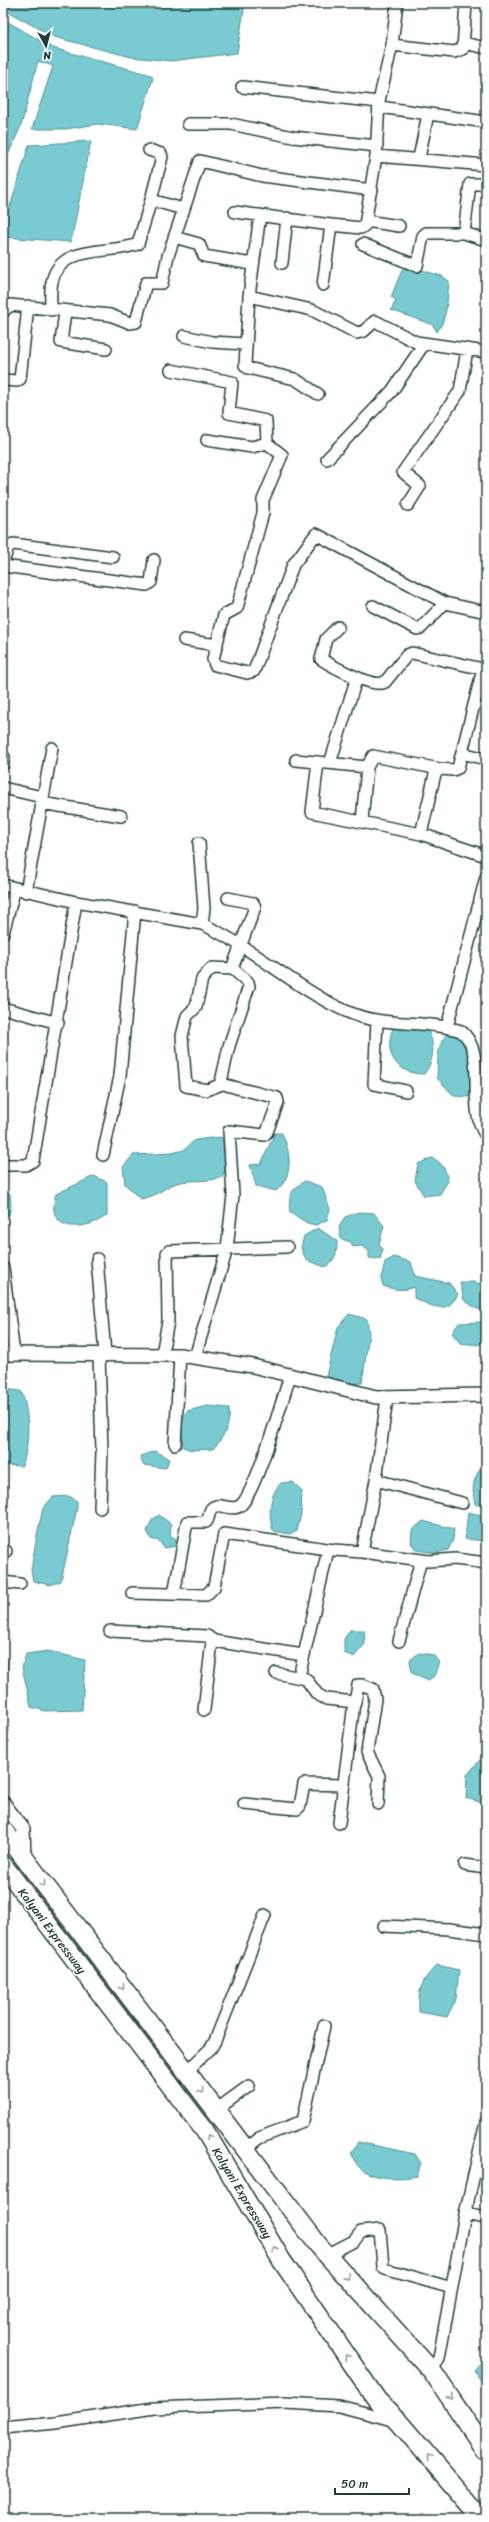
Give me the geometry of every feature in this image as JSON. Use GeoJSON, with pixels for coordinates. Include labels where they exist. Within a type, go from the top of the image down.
{"type":"FeatureCollection","features":[{"type":"Feature","properties":{"kind":"highway","name":"Kalyani Expressway"},"geometry":{"type":"LineString","coordinates":[[3,1830],[186,2072],[328,2255],[432,2371],[486,2451]]}},
{"type":"Feature","properties":{"kind":"highway","name":"Kalyani Expressway"},"geometry":{"type":"LineString","coordinates":[[4,1868],[204,2130],[282,2261],[377,2400],[398,2421],[479,2517]]}},
{"type":"Feature","properties":{"kind":"street"},"geometry":{"type":"LineString","coordinates":[[235,212],[362,228],[366,221],[372,190],[377,151],[379,104],[392,45],[397,3]]}},
{"type":"Feature","properties":{"kind":"street"},"geometry":{"type":"LineString","coordinates":[[392,45],[454,52],[462,50],[464,43],[466,3]]}},
{"type":"Feature","properties":{"kind":"street"},"geometry":{"type":"LineString","coordinates":[[464,43],[486,48]]}},
{"type":"Feature","properties":{"kind":"street"},"geometry":{"type":"LineString","coordinates":[[242,87],[379,104],[428,114],[486,122]]}},
{"type":"Feature","properties":{"kind":"street"},"geometry":{"type":"LineString","coordinates":[[419,158],[428,114]]}},
{"type":"Feature","properties":{"kind":"street"},"geometry":{"type":"LineString","coordinates":[[188,124],[231,124],[293,137],[419,158],[486,165]]}},
{"type":"Feature","properties":{"kind":"street"},"geometry":{"type":"LineString","coordinates":[[51,310],[52,282],[57,269],[80,252],[127,248],[138,244],[162,157],[161,154],[149,150]]}},
{"type":"Feature","properties":{"kind":"street"},"geometry":{"type":"LineString","coordinates":[[3,312],[10,305],[28,306],[65,312],[110,315],[130,323],[136,322],[146,283],[162,283],[174,237],[200,161],[262,176],[372,190]]}},
{"type":"Feature","properties":{"kind":"street"},"geometry":{"type":"LineString","coordinates":[[464,233],[470,184],[486,184]]}},
{"type":"Feature","properties":{"kind":"street"},"geometry":{"type":"LineString","coordinates":[[151,200],[183,209]]}},
{"type":"Feature","properties":{"kind":"street"},"geometry":{"type":"LineString","coordinates":[[260,215],[252,264],[249,296],[245,344],[246,367],[295,379],[318,394]]}},
{"type":"Feature","properties":{"kind":"street"},"geometry":{"type":"LineString","coordinates":[[282,263],[287,218]]}},
{"type":"Feature","properties":{"kind":"street"},"geometry":{"type":"LineString","coordinates":[[366,221],[399,226]]}},
{"type":"Feature","properties":{"kind":"street"},"geometry":{"type":"LineString","coordinates":[[323,285],[331,225]]}},
{"type":"Feature","properties":{"kind":"street"},"geometry":{"type":"LineString","coordinates":[[363,244],[416,266],[419,264],[423,236],[426,234],[464,233],[486,240]]}},
{"type":"Feature","properties":{"kind":"street"},"geometry":{"type":"LineString","coordinates":[[174,237],[198,244],[204,256],[252,264]]}},
{"type":"Feature","properties":{"kind":"street"},"geometry":{"type":"LineString","coordinates":[[249,296],[312,310],[357,333],[364,332],[375,321],[407,339],[424,344],[486,352]]}},
{"type":"Feature","properties":{"kind":"street"},"geometry":{"type":"LineString","coordinates":[[3,380],[17,381],[20,379],[28,306]]}},
{"type":"Feature","properties":{"kind":"street"},"geometry":{"type":"LineString","coordinates":[[65,312],[61,342],[106,349]]}},
{"type":"Feature","properties":{"kind":"street"},"geometry":{"type":"LineString","coordinates":[[184,336],[212,342],[245,344]]}},
{"type":"Feature","properties":{"kind":"street"},"geometry":{"type":"LineString","coordinates":[[327,459],[392,391],[424,344]]}},
{"type":"Feature","properties":{"kind":"street"},"geometry":{"type":"LineString","coordinates":[[408,505],[420,486],[403,472],[460,390],[467,350]]}},
{"type":"Feature","properties":{"kind":"street"},"geometry":{"type":"LineString","coordinates":[[171,370],[232,382],[229,413],[266,421],[267,443],[282,456],[263,500],[263,513],[237,608],[224,616],[213,659],[215,665],[247,673],[254,671],[293,565],[316,534],[445,603],[486,612]]}},
{"type":"Feature","properties":{"kind":"street"},"geometry":{"type":"LineString","coordinates":[[207,440],[252,447],[267,443]]}},
{"type":"Feature","properties":{"kind":"street"},"geometry":{"type":"LineString","coordinates":[[113,557],[13,544],[8,547],[3,565],[147,585],[152,578],[154,560]]}},
{"type":"Feature","properties":{"kind":"street"},"geometry":{"type":"LineString","coordinates":[[372,606],[418,629],[445,603]]}},
{"type":"Feature","properties":{"kind":"street"},"geometry":{"type":"LineString","coordinates":[[338,627],[326,639],[320,659],[374,684],[382,684],[407,655],[412,653],[483,669],[462,754],[456,770],[440,769],[373,756],[367,767],[362,821]]}},
{"type":"Feature","properties":{"kind":"street"},"geometry":{"type":"LineString","coordinates":[[184,640],[217,645]]}},
{"type":"Feature","properties":{"kind":"street"},"geometry":{"type":"LineString","coordinates":[[330,763],[357,677]]}},
{"type":"Feature","properties":{"kind":"street"},"geometry":{"type":"LineString","coordinates":[[26,892],[41,800],[52,748]]}},
{"type":"Feature","properties":{"kind":"street"},"geometry":{"type":"LineString","coordinates":[[462,754],[486,760]]}},
{"type":"Feature","properties":{"kind":"street"},"geometry":{"type":"LineString","coordinates":[[296,760],[367,767]]}},
{"type":"Feature","properties":{"kind":"street"},"geometry":{"type":"LineString","coordinates":[[318,762],[311,811],[421,834],[486,856]]}},
{"type":"Feature","properties":{"kind":"street"},"geometry":{"type":"LineString","coordinates":[[421,834],[435,774],[440,769]]}},
{"type":"Feature","properties":{"kind":"street"},"geometry":{"type":"LineString","coordinates":[[3,788],[41,800],[121,816]]}},
{"type":"Feature","properties":{"kind":"street"},"geometry":{"type":"LineString","coordinates":[[199,843],[204,908],[202,924]]}},
{"type":"Feature","properties":{"kind":"street"},"geometry":{"type":"LineString","coordinates":[[447,1027],[456,985],[482,907],[486,877]]}},
{"type":"Feature","properties":{"kind":"street"},"geometry":{"type":"LineString","coordinates":[[3,885],[26,892],[76,902],[135,911],[202,924],[242,946],[336,1006],[377,1021],[447,1027],[464,1034],[473,1050],[475,1063],[476,1110],[480,1126],[486,1136]]}},
{"type":"Feature","properties":{"kind":"street"},"geometry":{"type":"LineString","coordinates":[[3,933],[15,888]]}},
{"type":"Feature","properties":{"kind":"street"},"geometry":{"type":"LineString","coordinates":[[228,898],[254,905],[242,946],[233,969]]}},
{"type":"Feature","properties":{"kind":"street"},"geometry":{"type":"LineString","coordinates":[[3,1165],[26,1165],[33,1161],[58,1023],[76,902]]}},
{"type":"Feature","properties":{"kind":"street"},"geometry":{"type":"LineString","coordinates":[[103,1155],[122,1062],[135,911]]}},
{"type":"Feature","properties":{"kind":"street"},"geometry":{"type":"LineString","coordinates":[[195,1357],[227,1249],[233,1195],[229,1131],[264,1135],[267,1132],[278,1102],[277,1098],[255,1091],[222,1084],[207,1090],[186,1086],[182,1036],[187,1016],[196,1007],[202,979],[207,972],[215,967],[233,969],[248,982],[249,986],[224,1065],[222,1084]]}},
{"type":"Feature","properties":{"kind":"street"},"geometry":{"type":"LineString","coordinates":[[3,1008],[58,1023]]}},
{"type":"Feature","properties":{"kind":"street"},"geometry":{"type":"LineString","coordinates":[[377,1021],[374,1084],[406,1091]]}},
{"type":"Feature","properties":{"kind":"street"},"geometry":{"type":"LineString","coordinates":[[162,1354],[168,1321],[167,1253],[169,1251],[287,1247]]}},
{"type":"Feature","properties":{"kind":"street"},"geometry":{"type":"LineString","coordinates":[[97,1259],[102,1355],[102,1451],[100,1508]]}},
{"type":"Feature","properties":{"kind":"street"},"geometry":{"type":"LineString","coordinates":[[3,1268],[9,1354],[180,1355],[253,1366],[363,1395],[387,1398],[486,1395]]}},
{"type":"Feature","properties":{"kind":"street"},"geometry":{"type":"LineString","coordinates":[[175,1444],[180,1355]]}},
{"type":"Feature","properties":{"kind":"street"},"geometry":{"type":"LineString","coordinates":[[174,1594],[187,1522],[206,1522],[211,1509],[215,1506],[235,1508],[243,1504],[262,1459],[290,1376]]}},
{"type":"Feature","properties":{"kind":"street"},"geometry":{"type":"LineString","coordinates":[[362,1552],[376,1480],[387,1398]]}},
{"type":"Feature","properties":{"kind":"street"},"geometry":{"type":"LineString","coordinates":[[376,1480],[462,1503]]}},
{"type":"Feature","properties":{"kind":"street"},"geometry":{"type":"LineString","coordinates":[[132,1593],[206,1595],[213,1590],[224,1534],[328,1550],[362,1552],[421,1560],[455,1559],[486,1563]]}},
{"type":"Feature","properties":{"kind":"street"},"geometry":{"type":"LineString","coordinates":[[300,1677],[303,1655],[328,1550]]}},
{"type":"Feature","properties":{"kind":"street"},"geometry":{"type":"LineString","coordinates":[[399,1641],[421,1560]]}},
{"type":"Feature","properties":{"kind":"street"},"geometry":{"type":"LineString","coordinates":[[3,1582],[20,1584]]}},
{"type":"Feature","properties":{"kind":"street"},"geometry":{"type":"LineString","coordinates":[[110,1631],[208,1636],[212,1641],[303,1655]]}},
{"type":"Feature","properties":{"kind":"street"},"geometry":{"type":"LineString","coordinates":[[204,1710],[212,1641]]}},
{"type":"Feature","properties":{"kind":"street"},"geometry":{"type":"LineString","coordinates":[[276,1673],[300,1677],[308,1681],[320,1696],[354,1703]]}},
{"type":"Feature","properties":{"kind":"street"},"geometry":{"type":"LineString","coordinates":[[339,1823],[354,1703],[358,1685],[368,1686],[374,1691],[367,1752],[379,1776],[378,1804]]}},
{"type":"Feature","properties":{"kind":"street"},"geometry":{"type":"LineString","coordinates":[[244,1804],[297,1809],[300,1806],[304,1784],[344,1785]]}},
{"type":"Feature","properties":{"kind":"street"},"geometry":{"type":"LineString","coordinates":[[3,1803],[23,1829],[24,1858]]}},
{"type":"Feature","properties":{"kind":"street"},"geometry":{"type":"LineString","coordinates":[[465,1865],[486,1868]]}},
{"type":"Feature","properties":{"kind":"street"},"geometry":{"type":"LineString","coordinates":[[186,2072],[206,2054],[215,2041],[265,1916]]}},
{"type":"Feature","properties":{"kind":"street"},"geometry":{"type":"LineString","coordinates":[[384,1926],[449,1929],[486,1934]]}},
{"type":"Feature","properties":{"kind":"street"},"geometry":{"type":"LineString","coordinates":[[245,2149],[259,2138],[303,2121],[324,2026]]}},
{"type":"Feature","properties":{"kind":"street"},"geometry":{"type":"LineString","coordinates":[[216,2110],[249,2086]]}},
{"type":"Feature","properties":{"kind":"street"},"geometry":{"type":"LineString","coordinates":[[432,2371],[440,2358],[465,2214],[486,2122]]}},
{"type":"Feature","properties":{"kind":"street"},"geometry":{"type":"LineString","coordinates":[[465,2214],[486,2218]]}},
{"type":"Feature","properties":{"kind":"street"},"geometry":{"type":"LineString","coordinates":[[328,2255],[354,2241],[361,2232],[380,2230],[383,2267],[385,2269],[452,2288]]}},
{"type":"Feature","properties":{"kind":"street"},"geometry":{"type":"LineString","coordinates":[[3,2428],[56,2423],[154,2408],[285,2403],[338,2406],[398,2421]]}},
{"type":"Feature","properties":{"kind":"water"},"geometry":{"type":"Polygon","coordinates":[[[3,3],[245,3],[237,53],[171,61],[131,57],[54,37],[3,9],[3,3]]]}},
{"type":"Feature","properties":{"kind":"water"},"geometry":{"type":"Polygon","coordinates":[[[3,19],[53,48],[151,75],[153,78],[137,129],[98,124],[66,129],[32,129],[53,66],[38,61],[21,126],[3,166],[3,19]]]}},
{"type":"Feature","properties":{"kind":"water"},"geometry":{"type":"Polygon","coordinates":[[[91,141],[71,242],[3,237],[3,210],[8,213],[29,145],[91,141]]]}},
{"type":"Feature","properties":{"kind":"water"},"geometry":{"type":"Polygon","coordinates":[[[404,265],[442,276],[449,281],[445,314],[441,326],[437,332],[433,325],[391,310],[396,300],[391,297],[404,265]]]}},
{"type":"Feature","properties":{"kind":"water"},"geometry":{"type":"Polygon","coordinates":[[[410,1026],[429,1032],[431,1038],[433,1048],[432,1059],[424,1074],[414,1073],[399,1066],[391,1054],[390,1037],[393,1028],[410,1026]]]}},
{"type":"Feature","properties":{"kind":"water"},"geometry":{"type":"Polygon","coordinates":[[[451,1030],[464,1035],[473,1064],[475,1087],[468,1097],[454,1096],[437,1078],[440,1046],[446,1035],[451,1030]]]}},
{"type":"Feature","properties":{"kind":"water"},"geometry":{"type":"Polygon","coordinates":[[[275,1133],[282,1133],[289,1156],[286,1178],[276,1191],[256,1186],[250,1165],[261,1164],[275,1133]]]}},
{"type":"Feature","properties":{"kind":"water"},"geometry":{"type":"Polygon","coordinates":[[[220,1137],[228,1142],[227,1160],[223,1177],[210,1180],[177,1183],[151,1196],[140,1199],[125,1184],[123,1167],[133,1155],[172,1153],[184,1150],[195,1140],[220,1137]]]}},
{"type":"Feature","properties":{"kind":"water"},"geometry":{"type":"Polygon","coordinates":[[[431,1158],[438,1161],[443,1166],[448,1181],[440,1194],[424,1196],[415,1181],[418,1164],[431,1158]]]}},
{"type":"Feature","properties":{"kind":"water"},"geometry":{"type":"Polygon","coordinates":[[[94,1176],[107,1182],[107,1216],[91,1224],[77,1226],[70,1226],[59,1221],[54,1210],[56,1194],[94,1176]]]}},
{"type":"Feature","properties":{"kind":"water"},"geometry":{"type":"Polygon","coordinates":[[[305,1181],[322,1187],[330,1209],[327,1220],[316,1225],[307,1223],[290,1212],[290,1197],[296,1187],[305,1181]]]}},
{"type":"Feature","properties":{"kind":"water"},"geometry":{"type":"Polygon","coordinates":[[[3,1192],[10,1194],[11,1206],[9,1215],[3,1217],[3,1192]]]}},
{"type":"Feature","properties":{"kind":"water"},"geometry":{"type":"Polygon","coordinates":[[[359,1212],[374,1213],[384,1226],[379,1244],[383,1250],[380,1259],[369,1258],[369,1251],[362,1246],[353,1247],[351,1242],[341,1239],[339,1227],[345,1217],[359,1212]]]}},
{"type":"Feature","properties":{"kind":"water"},"geometry":{"type":"Polygon","coordinates":[[[318,1228],[337,1241],[337,1249],[334,1259],[325,1267],[306,1260],[301,1248],[304,1236],[318,1228]]]}},
{"type":"Feature","properties":{"kind":"water"},"geometry":{"type":"Polygon","coordinates":[[[394,1257],[411,1262],[415,1276],[449,1283],[458,1294],[454,1301],[444,1307],[433,1306],[414,1298],[414,1287],[398,1290],[383,1286],[381,1278],[385,1262],[394,1257]]]}},
{"type":"Feature","properties":{"kind":"water"},"geometry":{"type":"Polygon","coordinates":[[[460,1282],[473,1282],[486,1285],[486,1310],[477,1309],[464,1300],[460,1282]]]}},
{"type":"Feature","properties":{"kind":"water"},"geometry":{"type":"Polygon","coordinates":[[[349,1314],[367,1319],[369,1334],[362,1383],[343,1384],[326,1376],[338,1327],[349,1314]]]}},
{"type":"Feature","properties":{"kind":"water"},"geometry":{"type":"Polygon","coordinates":[[[483,1322],[486,1324],[486,1340],[478,1345],[460,1343],[452,1333],[459,1323],[483,1322]]]}},
{"type":"Feature","properties":{"kind":"water"},"geometry":{"type":"Polygon","coordinates":[[[3,1389],[21,1391],[24,1400],[28,1438],[22,1466],[3,1465],[3,1389]]]}},
{"type":"Feature","properties":{"kind":"water"},"geometry":{"type":"Polygon","coordinates":[[[207,1406],[229,1408],[229,1419],[226,1430],[213,1449],[192,1450],[183,1447],[181,1420],[187,1411],[207,1406]]]}},
{"type":"Feature","properties":{"kind":"water"},"geometry":{"type":"Polygon","coordinates":[[[155,1451],[169,1459],[166,1468],[143,1465],[140,1456],[155,1451]]]}},
{"type":"Feature","properties":{"kind":"water"},"geometry":{"type":"Polygon","coordinates":[[[480,1469],[486,1471],[486,1508],[475,1504],[474,1499],[474,1482],[480,1469]]]}},
{"type":"Feature","properties":{"kind":"water"},"geometry":{"type":"Polygon","coordinates":[[[293,1482],[302,1491],[301,1514],[297,1531],[290,1534],[273,1531],[270,1512],[274,1493],[281,1483],[293,1482]]]}},
{"type":"Feature","properties":{"kind":"water"},"geometry":{"type":"Polygon","coordinates":[[[69,1496],[77,1501],[77,1508],[61,1581],[50,1585],[33,1581],[31,1570],[43,1508],[53,1497],[69,1496]]]}},
{"type":"Feature","properties":{"kind":"water"},"geometry":{"type":"Polygon","coordinates":[[[468,1512],[486,1516],[486,1541],[465,1539],[468,1512]]]}},
{"type":"Feature","properties":{"kind":"water"},"geometry":{"type":"Polygon","coordinates":[[[159,1515],[171,1524],[170,1535],[176,1539],[177,1546],[164,1548],[159,1541],[151,1539],[147,1531],[152,1520],[159,1515]]]}},
{"type":"Feature","properties":{"kind":"water"},"geometry":{"type":"Polygon","coordinates":[[[423,1521],[454,1529],[453,1540],[448,1550],[435,1553],[416,1550],[411,1543],[412,1530],[423,1521]]]}},
{"type":"Feature","properties":{"kind":"water"},"geometry":{"type":"Polygon","coordinates":[[[350,1630],[364,1630],[365,1644],[354,1657],[344,1653],[344,1639],[350,1630]]]}},
{"type":"Feature","properties":{"kind":"water"},"geometry":{"type":"Polygon","coordinates":[[[48,1651],[85,1660],[82,1710],[45,1711],[31,1707],[22,1667],[26,1654],[48,1651]]]}},
{"type":"Feature","properties":{"kind":"water"},"geometry":{"type":"Polygon","coordinates":[[[419,1653],[433,1655],[439,1662],[435,1675],[429,1680],[412,1673],[410,1660],[419,1653]]]}},
{"type":"Feature","properties":{"kind":"water"},"geometry":{"type":"Polygon","coordinates":[[[3,1659],[8,1660],[6,1708],[3,1709],[3,1659]]]}},
{"type":"Feature","properties":{"kind":"water"},"geometry":{"type":"Polygon","coordinates":[[[486,1753],[486,1804],[466,1798],[467,1775],[486,1753]]]}},
{"type":"Feature","properties":{"kind":"water"},"geometry":{"type":"Polygon","coordinates":[[[437,1965],[459,1970],[456,1999],[447,2017],[419,2012],[420,1991],[427,1976],[437,1965]]]}},
{"type":"Feature","properties":{"kind":"water"},"geometry":{"type":"Polygon","coordinates":[[[358,2142],[415,2154],[421,2163],[417,2176],[387,2178],[365,2171],[355,2162],[351,2153],[358,2142]]]}},
{"type":"Feature","properties":{"kind":"water"},"geometry":{"type":"Polygon","coordinates":[[[481,2362],[486,2362],[486,2389],[474,2370],[481,2362]]]}}]}
